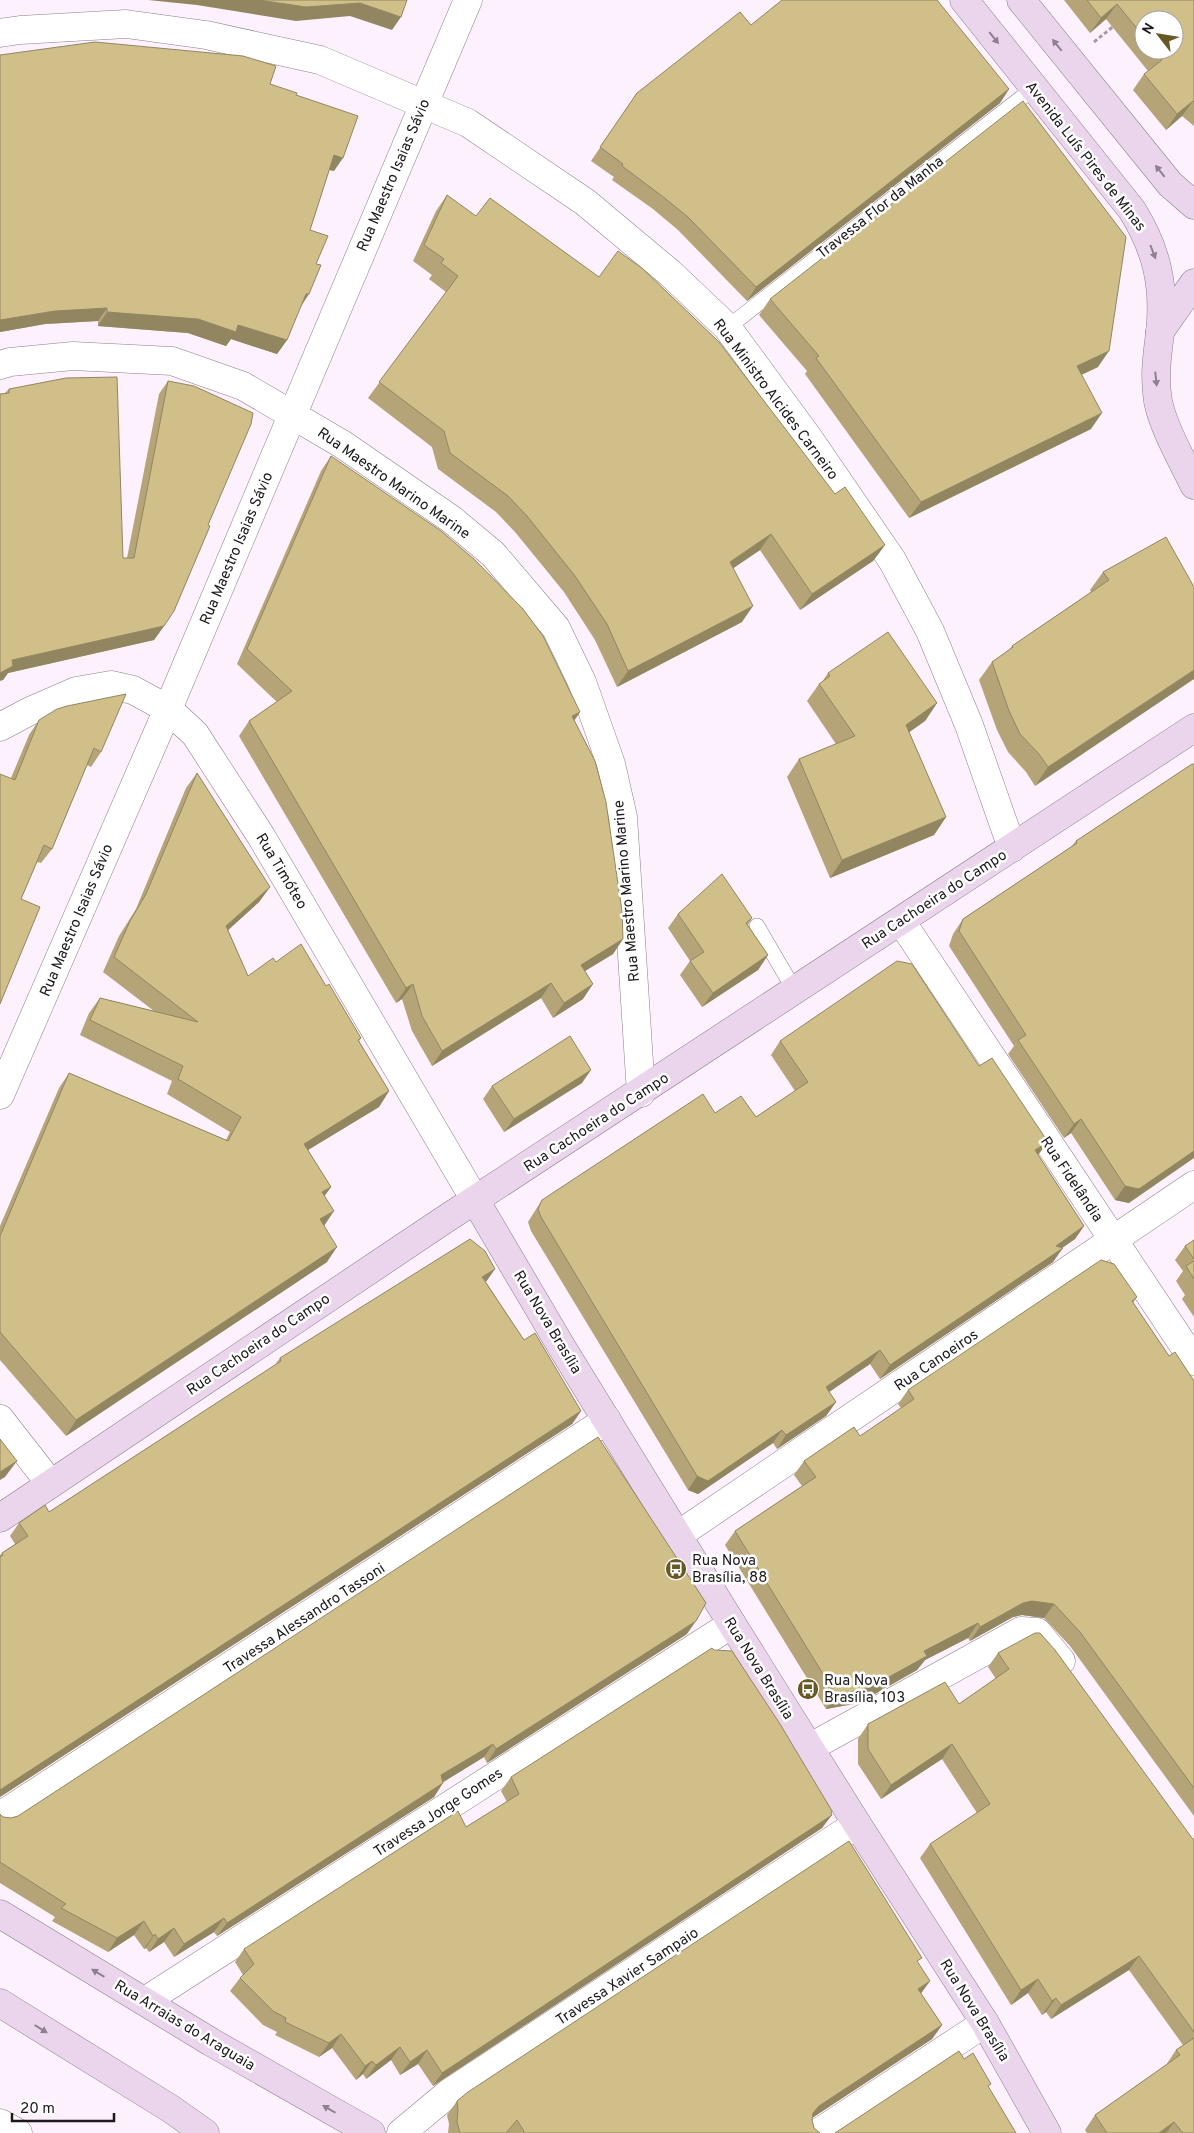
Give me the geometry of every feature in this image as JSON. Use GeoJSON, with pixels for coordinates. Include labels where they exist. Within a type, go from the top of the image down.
{"type":"FeatureCollection","features":[{"type":"Feature","properties":{"kind":"main road","name":"Avenida Luís Pires de Minas"},"geometry":{"type":"LineString","coordinates":[[964,0],[1132,210],[1146,232],[1156,258],[1161,287],[1160,331],[1155,368],[1158,402],[1173,442],[1194,485]]}},
{"type":"Feature","properties":{"kind":"main road"},"geometry":{"type":"LineString","coordinates":[[1021,0],[1170,184],[1194,205]]}},
{"type":"Feature","properties":{"kind":"main road"},"geometry":{"type":"LineString","coordinates":[[1160,331],[1194,283]]}},
{"type":"Feature","properties":{"kind":"main road","name":"Rua Cachoeira do Campo"},"geometry":{"type":"LineString","coordinates":[[0,1518],[475,1200],[1194,728]]}},
{"type":"Feature","properties":{"kind":"main road","name":"Rua Nova Brasília"},"geometry":{"type":"LineString","coordinates":[[475,1200],[732,1624],[857,1824],[985,2023],[1047,2133]]}},
{"type":"Feature","properties":{"kind":"main road","name":"Rua Arraias do Araguaia"},"geometry":{"type":"LineString","coordinates":[[0,1914],[220,2047],[371,2133]]}},
{"type":"Feature","properties":{"kind":"main road"},"geometry":{"type":"LineString","coordinates":[[0,2003],[170,2109],[205,2133]]}},
{"type":"Feature","properties":{"kind":"street","name":"Rua Maestro Isaias Sávio"},"geometry":{"type":"LineString","coordinates":[[0,1095],[168,709],[468,0]]}},
{"type":"Feature","properties":{"kind":"street","name":"Rua Ministro Alcides Carneiro"},"geometry":{"type":"LineString","coordinates":[[0,33],[20,30],[126,24],[206,35],[320,60],[468,123],[585,202],[670,272],[727,328],[807,436],[892,560],[930,630],[969,725],[1012,848]]}},
{"type":"Feature","properties":{"kind":"street","name":"Rua Maestro Marino Marine"},"geometry":{"type":"LineString","coordinates":[[0,365],[10,362],[73,356],[172,361],[243,386],[342,444],[451,518],[493,554],[556,628],[582,682],[611,764],[623,817],[640,1093]]}},
{"type":"Feature","properties":{"kind":"street","name":"Rua Timóteo"},"geometry":{"type":"LineString","coordinates":[[0,727],[30,710],[76,691],[111,685],[133,690],[168,709],[195,734],[261,836],[475,1200]]}},
{"type":"Feature","properties":{"kind":"street","name":"Rua Fidelândia"},"geometry":{"type":"LineString","coordinates":[[901,921],[1194,1361]]}},
{"type":"Feature","properties":{"kind":"street","name":"Rua Canoeiros"},"geometry":{"type":"LineString","coordinates":[[678,1535],[1194,1185]]}},
{"type":"Feature","properties":{"kind":"street"},"geometry":{"type":"LineString","coordinates":[[0,1418],[50,1483]]}},
{"type":"Feature","properties":{"kind":"street","name":"Travessa Alessandro Tassoni"},"geometry":{"type":"LineString","coordinates":[[0,1816],[607,1420]]}},
{"type":"Feature","properties":{"kind":"street","name":"Travessa Jorge Gomes"},"geometry":{"type":"LineString","coordinates":[[145,2001],[732,1624]]}},
{"type":"Feature","properties":{"kind":"street"},"geometry":{"type":"LineString","coordinates":[[809,1748],[1021,1631],[1037,1632],[1074,1678]]}},
{"type":"Feature","properties":{"kind":"street","name":"Travessa Xavier Sampaio"},"geometry":{"type":"LineString","coordinates":[[402,2133],[450,2093],[857,1824]]}},
{"type":"Feature","properties":{"kind":"street"},"geometry":{"type":"LineString","coordinates":[[818,2133],[985,2023]]}},
{"type":"Feature","properties":{"kind":"street"},"geometry":{"type":"LineString","coordinates":[[0,2123],[18,2133]]}},
{"type":"Feature","properties":{"kind":"lane","name":"Travessa Flor da Manha"},"geometry":{"type":"LineString","coordinates":[[727,328],[1034,88]]}},
{"type":"Feature","properties":{"kind":"lane"},"geometry":{"type":"LineString","coordinates":[[757,926],[795,991]]}},
{"type":"Feature","properties":{"kind":"path"},"geometry":{"type":"LineString","coordinates":[[1070,61],[1120,22]]}},
{"type":"Feature","properties":{"kind":"building"},"geometry":{"type":"Polygon","coordinates":[[[258,0],[407,0],[401,17],[360,3],[306,7],[258,0]]]}},
{"type":"Feature","properties":{"kind":"building"},"geometry":{"type":"Polygon","coordinates":[[[782,0],[937,0],[1009,89],[756,287],[688,217],[600,147],[637,93],[740,12],[751,25],[782,0]]]}},
{"type":"Feature","properties":{"kind":"building"},"geometry":{"type":"Polygon","coordinates":[[[1087,0],[1194,0],[1194,102],[1177,114],[1144,74],[1162,60],[1184,60],[1184,10],[1134,10],[1134,25],[1117,4],[1101,18],[1087,0]]]}},
{"type":"Feature","properties":{"kind":"building"},"geometry":{"type":"Polygon","coordinates":[[[95,42],[243,56],[276,66],[270,84],[358,116],[343,158],[334,155],[310,230],[328,236],[316,264],[321,265],[309,294],[306,294],[287,340],[238,325],[236,332],[198,319],[107,312],[107,308],[55,311],[0,320],[0,55],[95,42]]]}},
{"type":"Feature","properties":{"kind":"building"},"geometry":{"type":"Polygon","coordinates":[[[1023,101],[1126,237],[1109,351],[1077,366],[1102,413],[921,502],[816,358],[819,356],[770,299],[1023,101]]]}},
{"type":"Feature","properties":{"kind":"building"},"geometry":{"type":"Polygon","coordinates":[[[447,195],[476,216],[490,198],[599,277],[618,251],[643,269],[719,342],[835,494],[845,487],[885,545],[812,594],[771,534],[730,562],[753,606],[628,671],[607,624],[575,576],[527,516],[508,496],[450,453],[444,431],[379,382],[458,276],[441,263],[444,259],[424,245],[447,195]]]}},
{"type":"Feature","properties":{"kind":"building"},"geometry":{"type":"Polygon","coordinates":[[[117,377],[123,558],[134,558],[168,381],[194,386],[253,413],[251,424],[174,611],[164,626],[12,660],[13,666],[0,673],[0,394],[9,393],[9,389],[66,378],[117,377]]]}},
{"type":"Feature","properties":{"kind":"building"},"geometry":{"type":"Polygon","coordinates":[[[331,456],[441,531],[475,560],[523,609],[543,636],[580,712],[572,716],[595,761],[606,802],[622,911],[623,939],[581,965],[593,984],[564,1003],[551,983],[442,1051],[422,1016],[413,984],[406,988],[249,721],[292,691],[247,649],[331,456]]]}},
{"type":"Feature","properties":{"kind":"building"},"geometry":{"type":"Polygon","coordinates":[[[1166,537],[1194,587],[1194,670],[1048,767],[1039,754],[1020,734],[1009,711],[992,662],[1012,646],[1109,580],[1103,572],[1166,537]]]}},
{"type":"Feature","properties":{"kind":"building"},"geometry":{"type":"Polygon","coordinates":[[[888,632],[937,703],[906,725],[946,817],[842,860],[799,759],[855,736],[819,684],[830,676],[828,673],[888,632]]]}},
{"type":"Feature","properties":{"kind":"building"},"geometry":{"type":"Polygon","coordinates":[[[126,694],[101,752],[94,748],[52,849],[44,845],[21,899],[40,907],[0,1004],[0,774],[15,780],[39,720],[57,709],[67,706],[126,694]]]}},
{"type":"Feature","properties":{"kind":"building"},"geometry":{"type":"Polygon","coordinates":[[[1194,764],[1194,1151],[1139,1189],[1125,1186],[1081,1119],[1074,1124],[1018,1040],[1026,1035],[959,931],[963,919],[1194,764]]]}},
{"type":"Feature","properties":{"kind":"building"},"geometry":{"type":"Polygon","coordinates":[[[197,773],[270,887],[226,926],[248,976],[273,958],[276,962],[301,944],[326,986],[329,984],[361,1038],[358,1040],[389,1091],[304,1144],[331,1187],[322,1192],[334,1211],[320,1219],[337,1247],[76,1420],[0,1332],[0,1236],[69,1073],[228,1141],[241,1117],[178,1079],[183,1066],[90,1020],[100,998],[198,1022],[114,957],[130,921],[146,894],[197,773]]]}},
{"type":"Feature","properties":{"kind":"building"},"geometry":{"type":"Polygon","coordinates":[[[722,874],[752,918],[746,923],[768,955],[713,993],[690,961],[704,952],[678,914],[722,874]]]}},
{"type":"Feature","properties":{"kind":"building"},"geometry":{"type":"Polygon","coordinates":[[[897,961],[912,964],[979,1066],[992,1058],[1048,1142],[1035,1150],[1084,1226],[1056,1246],[1063,1248],[890,1365],[880,1350],[826,1387],[836,1402],[786,1435],[782,1430],[708,1481],[697,1476],[541,1217],[538,1209],[542,1200],[703,1094],[715,1113],[741,1096],[756,1117],[808,1082],[780,1041],[897,961]]]}},
{"type":"Feature","properties":{"kind":"building"},"geometry":{"type":"Polygon","coordinates":[[[570,1036],[591,1070],[514,1119],[492,1086],[570,1036]]]}},
{"type":"Feature","properties":{"kind":"building"},"geometry":{"type":"Polygon","coordinates":[[[470,1239],[485,1251],[495,1269],[482,1277],[524,1340],[535,1333],[581,1411],[0,1790],[0,1557],[3,1555],[2,1553],[28,1536],[19,1523],[45,1505],[49,1512],[281,1361],[280,1358],[470,1239]]]}},
{"type":"Feature","properties":{"kind":"building"},"geometry":{"type":"Polygon","coordinates":[[[1194,1240],[1194,1259],[1185,1246],[1194,1240]]]}},
{"type":"Feature","properties":{"kind":"building"},"geometry":{"type":"Polygon","coordinates":[[[1101,1260],[1114,1264],[1137,1297],[1132,1301],[1169,1356],[1175,1352],[1194,1381],[1194,1788],[1080,1632],[1054,1604],[1032,1601],[1023,1603],[980,1627],[978,1623],[924,1651],[927,1656],[869,1688],[836,1695],[735,1531],[816,1477],[804,1461],[854,1427],[860,1436],[914,1399],[908,1390],[1101,1260]]]}},
{"type":"Feature","properties":{"kind":"building"},"geometry":{"type":"Polygon","coordinates":[[[1194,1261],[1194,1279],[1186,1266],[1194,1261]]]}},
{"type":"Feature","properties":{"kind":"building"},"geometry":{"type":"Polygon","coordinates":[[[598,1437],[706,1603],[696,1621],[496,1749],[493,1744],[441,1775],[443,1783],[227,1923],[224,1918],[184,1944],[174,1928],[158,1939],[155,1934],[153,1936],[144,1921],[117,1938],[61,1908],[66,1904],[0,1862],[0,1814],[3,1817],[11,1818],[18,1816],[598,1437]]]}},
{"type":"Feature","properties":{"kind":"building"},"geometry":{"type":"Polygon","coordinates":[[[0,1439],[17,1461],[0,1472],[0,1439]]]}},
{"type":"Feature","properties":{"kind":"building"},"geometry":{"type":"Polygon","coordinates":[[[1035,1633],[1040,1633],[1055,1650],[1194,1840],[1194,2032],[1139,1956],[1061,2005],[1056,1998],[1052,2001],[1038,1979],[1021,1990],[930,1844],[990,1804],[952,1744],[891,1785],[868,1749],[868,1724],[945,1682],[959,1704],[1009,1669],[998,1653],[1035,1633]]]}},
{"type":"Feature","properties":{"kind":"building"},"geometry":{"type":"Polygon","coordinates":[[[712,1648],[714,1650],[732,1651],[780,1724],[832,1811],[832,1815],[442,2073],[427,2050],[410,2062],[400,2047],[376,2065],[372,2061],[365,2066],[341,2034],[329,2043],[285,2022],[286,2018],[273,2011],[240,1978],[254,1964],[244,1949],[458,1811],[466,1827],[519,1794],[511,1777],[712,1648]]]}},
{"type":"Feature","properties":{"kind":"building"},"geometry":{"type":"Polygon","coordinates":[[[849,1841],[922,1958],[917,1961],[930,1981],[918,1989],[942,2025],[819,2106],[813,2113],[812,2120],[814,2128],[820,2133],[525,2133],[517,2120],[506,2133],[460,2133],[457,2122],[457,2101],[468,2092],[849,1841]]]}},
{"type":"Feature","properties":{"kind":"building"},"geometry":{"type":"Polygon","coordinates":[[[1194,2038],[1194,2133],[1183,2133],[1174,2122],[1159,2133],[1107,2133],[1095,2115],[1180,2055],[1176,2050],[1194,2038]]]}},
{"type":"Feature","properties":{"kind":"building"},"geometry":{"type":"Polygon","coordinates":[[[959,2051],[964,2059],[973,2053],[991,2084],[988,2086],[1016,2133],[835,2133],[959,2051]]]}},
{"type":"Feature","properties":{"kind":"place","name":"Rua Nova Brasília, 88"},"geometry":{"type":"Point","coordinates":[676,1569]}},
{"type":"Feature","properties":{"kind":"place","name":"Rua Nova Brasília, 103"},"geometry":{"type":"Point","coordinates":[808,1689]}}]}
